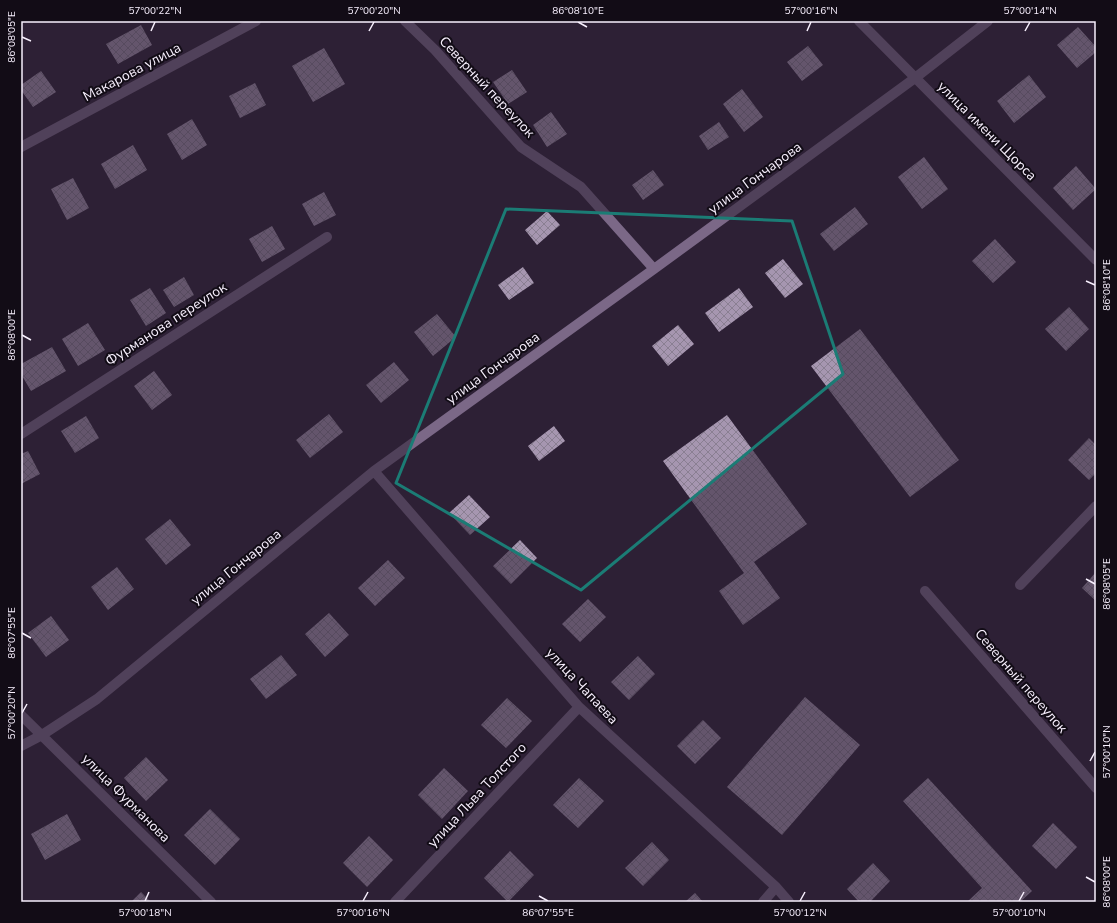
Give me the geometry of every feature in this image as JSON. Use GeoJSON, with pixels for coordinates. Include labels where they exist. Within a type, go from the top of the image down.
{"type":"FeatureCollection","features":[{"type":"Feature","properties":{"kind":"street","name":"Макарова улица"},"geometry":{"type":"LineString","coordinates":[[21,147],[256,21]]}},
{"type":"Feature","properties":{"kind":"street","name":"Северный переулок"},"geometry":{"type":"LineString","coordinates":[[405,21],[435,50],[521,147],[581,187],[654,269]]}},
{"type":"Feature","properties":{"kind":"street","name":"улица имени Щорса"},"geometry":{"type":"LineString","coordinates":[[859,21],[1096,260]]}},
{"type":"Feature","properties":{"kind":"street","name":"улица Гончарова"},"geometry":{"type":"LineString","coordinates":[[21,746],[42,735],[97,699],[374,471],[915,78],[988,21]]}},
{"type":"Feature","properties":{"kind":"street","name":"Фурманова переулок"},"geometry":{"type":"LineString","coordinates":[[21,434],[327,237]]}},
{"type":"Feature","properties":{"kind":"street","name":"улица Чапаева"},"geometry":{"type":"LineString","coordinates":[[374,471],[579,707],[776,887],[789,902]]}},
{"type":"Feature","properties":{"kind":"street"},"geometry":{"type":"LineString","coordinates":[[1020,585],[1096,506]]}},
{"type":"Feature","properties":{"kind":"street","name":"Северный переулок"},"geometry":{"type":"LineString","coordinates":[[925,591],[1096,788]]}},
{"type":"Feature","properties":{"kind":"street","name":"улица Льва Толстого"},"geometry":{"type":"LineString","coordinates":[[395,902],[579,707]]}},
{"type":"Feature","properties":{"kind":"street","name":"улица Фурманова"},"geometry":{"type":"LineString","coordinates":[[21,715],[211,902]]}},
{"type":"Feature","properties":{"kind":"street"},"geometry":{"type":"LineString","coordinates":[[763,902],[776,887]]}},
{"type":"Feature","properties":{"kind":"highlighted area"},"geometry":{"type":"Polygon","coordinates":[[[506,209],[792,221],[843,374],[581,590],[396,483],[506,209]]]}},
{"type":"Feature","properties":{"kind":"building"},"geometry":{"type":"Polygon","coordinates":[[[141,25],[152,45],[118,64],[106,44],[141,25]]]}},
{"type":"Feature","properties":{"kind":"building"},"geometry":{"type":"Polygon","coordinates":[[[1078,27],[1096,47],[1096,52],[1077,68],[1057,45],[1078,27]]]}},
{"type":"Feature","properties":{"kind":"building"},"geometry":{"type":"Polygon","coordinates":[[[808,46],[823,65],[802,81],[787,62],[808,46]]]}},
{"type":"Feature","properties":{"kind":"building"},"geometry":{"type":"Polygon","coordinates":[[[324,48],[345,84],[313,102],[292,66],[324,48]]]}},
{"type":"Feature","properties":{"kind":"building"},"geometry":{"type":"Polygon","coordinates":[[[512,70],[527,92],[508,104],[493,82],[512,70]]]}},
{"type":"Feature","properties":{"kind":"building"},"geometry":{"type":"Polygon","coordinates":[[[41,71],[56,92],[33,107],[21,90],[21,85],[41,71]]]}},
{"type":"Feature","properties":{"kind":"building"},"geometry":{"type":"Polygon","coordinates":[[[1029,75],[1046,97],[1014,123],[997,101],[1029,75]]]}},
{"type":"Feature","properties":{"kind":"building"},"geometry":{"type":"Polygon","coordinates":[[[255,83],[266,105],[240,118],[229,96],[255,83]]]}},
{"type":"Feature","properties":{"kind":"building"},"geometry":{"type":"Polygon","coordinates":[[[742,89],[763,117],[744,132],[723,104],[742,89]]]}},
{"type":"Feature","properties":{"kind":"building"},"geometry":{"type":"Polygon","coordinates":[[[551,112],[567,134],[547,147],[533,125],[551,112]]]}},
{"type":"Feature","properties":{"kind":"building"},"geometry":{"type":"Polygon","coordinates":[[[192,119],[207,145],[182,160],[167,134],[192,119]]]}},
{"type":"Feature","properties":{"kind":"building"},"geometry":{"type":"Polygon","coordinates":[[[719,122],[729,137],[708,150],[699,136],[719,122]]]}},
{"type":"Feature","properties":{"kind":"building"},"geometry":{"type":"Polygon","coordinates":[[[133,145],[147,170],[115,189],[101,164],[133,145]]]}},
{"type":"Feature","properties":{"kind":"building"},"geometry":{"type":"Polygon","coordinates":[[[924,157],[948,189],[922,209],[898,177],[924,157]]]}},
{"type":"Feature","properties":{"kind":"building"},"geometry":{"type":"Polygon","coordinates":[[[1076,166],[1096,189],[1073,210],[1053,188],[1076,166]]]}},
{"type":"Feature","properties":{"kind":"building"},"geometry":{"type":"Polygon","coordinates":[[[653,170],[664,185],[643,200],[632,185],[653,170]]]}},
{"type":"Feature","properties":{"kind":"building"},"geometry":{"type":"Polygon","coordinates":[[[73,178],[89,208],[67,220],[51,189],[73,178]]]}},
{"type":"Feature","properties":{"kind":"building"},"geometry":{"type":"Polygon","coordinates":[[[324,192],[336,215],[314,226],[302,204],[324,192]]]}},
{"type":"Feature","properties":{"kind":"building"},"geometry":{"type":"Polygon","coordinates":[[[855,207],[868,224],[834,251],[820,234],[855,207]]]}},
{"type":"Feature","properties":{"kind":"building"},"geometry":{"type":"Polygon","coordinates":[[[547,211],[560,225],[537,245],[525,230],[547,211]]]}},
{"type":"Feature","properties":{"kind":"building"},"geometry":{"type":"Polygon","coordinates":[[[272,226],[285,249],[262,262],[249,239],[272,226]]]}},
{"type":"Feature","properties":{"kind":"building"},"geometry":{"type":"Polygon","coordinates":[[[995,239],[1016,262],[993,283],[972,261],[995,239]]]}},
{"type":"Feature","properties":{"kind":"building"},"geometry":{"type":"Polygon","coordinates":[[[783,259],[803,284],[785,298],[765,273],[783,259]]]}},
{"type":"Feature","properties":{"kind":"building"},"geometry":{"type":"Polygon","coordinates":[[[523,267],[534,283],[509,300],[498,285],[523,267]]]}},
{"type":"Feature","properties":{"kind":"building"},"geometry":{"type":"Polygon","coordinates":[[[184,277],[194,295],[174,307],[163,290],[184,277]]]}},
{"type":"Feature","properties":{"kind":"building"},"geometry":{"type":"Polygon","coordinates":[[[150,288],[166,313],[146,326],[130,300],[150,288]]]}},
{"type":"Feature","properties":{"kind":"building"},"geometry":{"type":"Polygon","coordinates":[[[739,288],[753,307],[719,332],[705,313],[739,288]]]}},
{"type":"Feature","properties":{"kind":"building"},"geometry":{"type":"Polygon","coordinates":[[[1069,307],[1089,329],[1066,351],[1045,329],[1069,307]]]}},
{"type":"Feature","properties":{"kind":"building"},"geometry":{"type":"Polygon","coordinates":[[[437,314],[456,337],[433,356],[414,332],[437,314]]]}},
{"type":"Feature","properties":{"kind":"building"},"geometry":{"type":"Polygon","coordinates":[[[88,323],[105,350],[78,366],[62,339],[88,323]]]}},
{"type":"Feature","properties":{"kind":"building"},"geometry":{"type":"Polygon","coordinates":[[[678,325],[694,344],[668,366],[652,346],[678,325]]]}},
{"type":"Feature","properties":{"kind":"building"},"geometry":{"type":"Polygon","coordinates":[[[860,329],[959,460],[910,497],[811,366],[860,329]]]}},
{"type":"Feature","properties":{"kind":"building"},"geometry":{"type":"Polygon","coordinates":[[[52,347],[66,371],[31,391],[21,374],[21,364],[52,347]]]}},
{"type":"Feature","properties":{"kind":"building"},"geometry":{"type":"Polygon","coordinates":[[[394,362],[409,380],[381,403],[366,385],[394,362]]]}},
{"type":"Feature","properties":{"kind":"building"},"geometry":{"type":"Polygon","coordinates":[[[154,371],[172,395],[152,410],[134,386],[154,371]]]}},
{"type":"Feature","properties":{"kind":"building"},"geometry":{"type":"Polygon","coordinates":[[[329,414],[343,432],[310,458],[296,440],[329,414]]]}},
{"type":"Feature","properties":{"kind":"building"},"geometry":{"type":"Polygon","coordinates":[[[727,415],[807,524],[754,562],[780,598],[743,625],[719,591],[744,573],[663,461],[727,415]]]}},
{"type":"Feature","properties":{"kind":"building"},"geometry":{"type":"Polygon","coordinates":[[[86,416],[99,438],[75,453],[61,431],[86,416]]]}},
{"type":"Feature","properties":{"kind":"building"},"geometry":{"type":"Polygon","coordinates":[[[554,426],[565,441],[539,461],[528,446],[554,426]]]}},
{"type":"Feature","properties":{"kind":"building"},"geometry":{"type":"Polygon","coordinates":[[[1089,438],[1096,445],[1096,473],[1089,480],[1068,460],[1089,438]]]}},
{"type":"Feature","properties":{"kind":"building"},"geometry":{"type":"Polygon","coordinates":[[[28,451],[40,474],[21,484],[21,454],[28,451]]]}},
{"type":"Feature","properties":{"kind":"building"},"geometry":{"type":"Polygon","coordinates":[[[469,495],[490,517],[470,535],[449,513],[469,495]]]}},
{"type":"Feature","properties":{"kind":"building"},"geometry":{"type":"Polygon","coordinates":[[[170,519],[191,545],[166,565],[145,539],[170,519]]]}},
{"type":"Feature","properties":{"kind":"building"},"geometry":{"type":"Polygon","coordinates":[[[520,540],[537,558],[511,584],[493,566],[520,540]]]}},
{"type":"Feature","properties":{"kind":"building"},"geometry":{"type":"Polygon","coordinates":[[[388,560],[405,578],[375,606],[358,588],[388,560]]]}},
{"type":"Feature","properties":{"kind":"building"},"geometry":{"type":"Polygon","coordinates":[[[117,567],[134,589],[108,610],[91,587],[117,567]]]}},
{"type":"Feature","properties":{"kind":"building"},"geometry":{"type":"Polygon","coordinates":[[[1096,572],[1096,601],[1082,588],[1096,572]]]}},
{"type":"Feature","properties":{"kind":"building"},"geometry":{"type":"Polygon","coordinates":[[[588,599],[606,617],[580,642],[562,624],[588,599]]]}},
{"type":"Feature","properties":{"kind":"building"},"geometry":{"type":"Polygon","coordinates":[[[329,613],[349,635],[325,657],[305,634],[329,613]]]}},
{"type":"Feature","properties":{"kind":"building"},"geometry":{"type":"Polygon","coordinates":[[[51,616],[69,640],[46,657],[28,633],[51,616]]]}},
{"type":"Feature","properties":{"kind":"building"},"geometry":{"type":"Polygon","coordinates":[[[281,655],[297,675],[266,699],[250,679],[281,655]]]}},
{"type":"Feature","properties":{"kind":"building"},"geometry":{"type":"Polygon","coordinates":[[[638,656],[655,674],[629,700],[611,682],[638,656]]]}},
{"type":"Feature","properties":{"kind":"building"},"geometry":{"type":"Polygon","coordinates":[[[805,697],[860,745],[782,835],[727,787],[805,697]]]}},
{"type":"Feature","properties":{"kind":"building"},"geometry":{"type":"Polygon","coordinates":[[[507,698],[532,721],[506,748],[481,725],[507,698]]]}},
{"type":"Feature","properties":{"kind":"building"},"geometry":{"type":"Polygon","coordinates":[[[703,720],[721,738],[695,764],[677,746],[703,720]]]}},
{"type":"Feature","properties":{"kind":"building"},"geometry":{"type":"Polygon","coordinates":[[[146,757],[168,780],[146,801],[124,778],[146,757]]]}},
{"type":"Feature","properties":{"kind":"building"},"geometry":{"type":"Polygon","coordinates":[[[444,768],[468,791],[442,819],[418,795],[444,768]]]}},
{"type":"Feature","properties":{"kind":"building"},"geometry":{"type":"Polygon","coordinates":[[[579,778],[604,801],[578,828],[553,805],[579,778]]]}},
{"type":"Feature","properties":{"kind":"building"},"geometry":{"type":"Polygon","coordinates":[[[928,778],[1032,891],[1020,902],[967,902],[982,888],[903,801],[928,778]]]}},
{"type":"Feature","properties":{"kind":"building"},"geometry":{"type":"Polygon","coordinates":[[[210,809],[240,839],[215,865],[184,835],[210,809]]]}},
{"type":"Feature","properties":{"kind":"building"},"geometry":{"type":"Polygon","coordinates":[[[67,814],[81,840],[45,860],[31,834],[67,814]]]}},
{"type":"Feature","properties":{"kind":"building"},"geometry":{"type":"Polygon","coordinates":[[[1053,823],[1077,847],[1056,869],[1032,846],[1053,823]]]}},
{"type":"Feature","properties":{"kind":"building"},"geometry":{"type":"Polygon","coordinates":[[[369,836],[393,860],[367,887],[343,863],[369,836]]]}},
{"type":"Feature","properties":{"kind":"building"},"geometry":{"type":"Polygon","coordinates":[[[652,842],[669,860],[643,886],[625,868],[652,842]]]}},
{"type":"Feature","properties":{"kind":"building"},"geometry":{"type":"Polygon","coordinates":[[[510,851],[534,875],[508,902],[484,878],[510,851]]]}},
{"type":"Feature","properties":{"kind":"building"},"geometry":{"type":"Polygon","coordinates":[[[873,863],[890,881],[870,902],[859,902],[847,889],[873,863]]]}},
{"type":"Feature","properties":{"kind":"building"},"geometry":{"type":"Polygon","coordinates":[[[141,892],[151,902],[131,902],[141,892]]]}},
{"type":"Feature","properties":{"kind":"building"},"geometry":{"type":"Polygon","coordinates":[[[695,893],[703,902],[685,902],[695,893]]]}}]}
